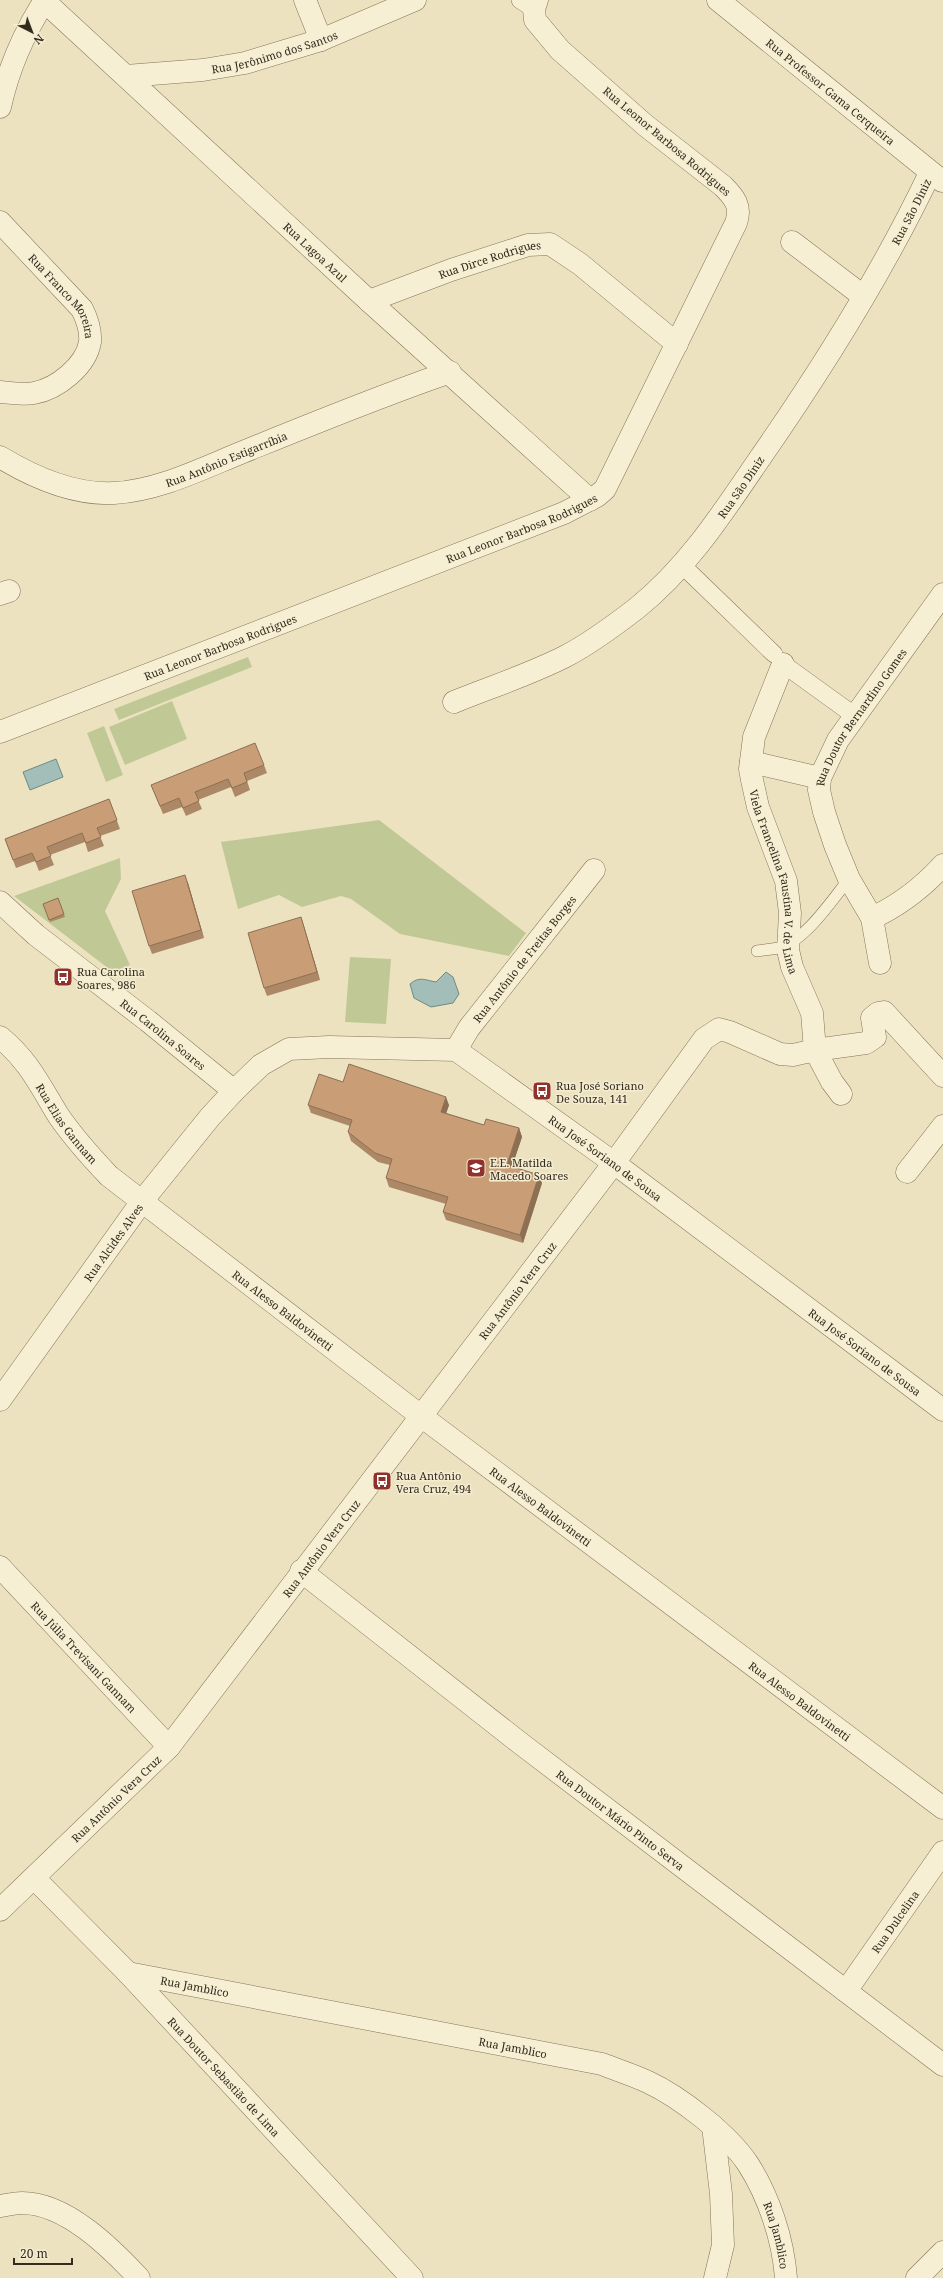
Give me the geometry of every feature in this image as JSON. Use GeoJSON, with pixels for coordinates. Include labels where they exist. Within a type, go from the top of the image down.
{"type":"FeatureCollection","features":[{"type":"Feature","properties":{"kind":"street"},"geometry":{"type":"LineString","coordinates":[[0,107],[5,84],[27,32],[44,0]]}},
{"type":"Feature","properties":{"kind":"street","name":"Rua Lagoa Azul"},"geometry":{"type":"LineString","coordinates":[[44,0],[369,301],[450,372],[590,500]]}},
{"type":"Feature","properties":{"kind":"street"},"geometry":{"type":"LineString","coordinates":[[305,0],[321,40]]}},
{"type":"Feature","properties":{"kind":"street","name":"Rua Jerônimo dos Santos"},"geometry":{"type":"LineString","coordinates":[[126,76],[229,66],[321,40],[415,0]]}},
{"type":"Feature","properties":{"kind":"street","name":"Rua Professor Gama Cerqueira"},"geometry":{"type":"LineString","coordinates":[[718,0],[937,178]]}},
{"type":"Feature","properties":{"kind":"street","name":"Rua Leonor Barbosa Rodrigues"},"geometry":{"type":"LineString","coordinates":[[0,732],[564,513],[590,500],[605,489],[736,223],[738,204],[723,186],[645,125],[560,50],[539,28],[530,3]]}},
{"type":"Feature","properties":{"kind":"street","name":"Rua São Diniz"},"geometry":{"type":"LineString","coordinates":[[454,702],[566,656],[595,639],[637,608],[683,566],[714,524],[799,401],[904,228],[937,178]]}},
{"type":"Feature","properties":{"kind":"street","name":"Rua Franco Moreira"},"geometry":{"type":"LineString","coordinates":[[0,222],[82,309],[87,318],[90,340],[83,359],[60,382],[47,389],[34,393],[4,396]]}},
{"type":"Feature","properties":{"kind":"street"},"geometry":{"type":"LineString","coordinates":[[792,242],[863,296]]}},
{"type":"Feature","properties":{"kind":"street","name":"Rua Dirce Rodrigues"},"geometry":{"type":"LineString","coordinates":[[369,301],[451,270],[528,245],[550,244],[580,264],[677,344]]}},
{"type":"Feature","properties":{"kind":"street","name":"Rua Antônio Estigarríbia"},"geometry":{"type":"LineString","coordinates":[[0,457],[29,473],[79,490],[114,493],[130,491],[182,476],[363,404],[450,372]]}},
{"type":"Feature","properties":{"kind":"street"},"geometry":{"type":"LineString","coordinates":[[683,566],[779,659],[855,716]]}},
{"type":"Feature","properties":{"kind":"street","name":"Rua Doutor Bernardino Gomes"},"geometry":{"type":"LineString","coordinates":[[880,963],[872,918],[849,879],[824,812],[820,790],[820,778],[838,740],[943,594]]}},
{"type":"Feature","properties":{"kind":"street","name":"Viela Francelina Faustina V. de Lima"},"geometry":{"type":"LineString","coordinates":[[779,659],[754,737],[751,762],[752,780],[758,807],[777,856],[789,899],[788,942],[792,967],[812,1013],[815,1050],[832,1082],[841,1094]]}},
{"type":"Feature","properties":{"kind":"street"},"geometry":{"type":"LineString","coordinates":[[751,762],[820,778]]}},
{"type":"Feature","properties":{"kind":"street"},"geometry":{"type":"LineString","coordinates":[[872,918],[895,907],[911,896],[943,865]]}},
{"type":"Feature","properties":{"kind":"street","name":"Rua Antônio de Freitas Borges"},"geometry":{"type":"LineString","coordinates":[[456,1050],[469,1028],[594,870]]}},
{"type":"Feature","properties":{"kind":"street","name":"Rua Carolina Soares"},"geometry":{"type":"LineString","coordinates":[[0,902],[36,935],[148,1021],[234,1090]]}},
{"type":"Feature","properties":{"kind":"street"},"geometry":{"type":"LineString","coordinates":[[815,1050],[866,1043],[872,1040],[876,1033],[872,1018],[878,1013],[884,1012],[943,1076]]}},
{"type":"Feature","properties":{"kind":"street","name":"Rua Antônio Vera Cruz"},"geometry":{"type":"LineString","coordinates":[[0,1910],[168,1747],[614,1163],[704,1039],[719,1030],[730,1032],[780,1054],[793,1055],[815,1050]]}},
{"type":"Feature","properties":{"kind":"street","name":"Rua Elias Gannam"},"geometry":{"type":"LineString","coordinates":[[0,1037],[34,1073],[58,1115],[81,1147],[109,1176],[143,1200]]}},
{"type":"Feature","properties":{"kind":"street"},"geometry":{"type":"LineString","coordinates":[[234,1090],[261,1065],[289,1049],[329,1047],[456,1050]]}},
{"type":"Feature","properties":{"kind":"street","name":"Rua José Soriano de Sousa"},"geometry":{"type":"LineString","coordinates":[[456,1050],[614,1163],[943,1410]]}},
{"type":"Feature","properties":{"kind":"street","name":"Rua Alcides Alves"},"geometry":{"type":"LineString","coordinates":[[0,1400],[143,1200],[210,1117],[234,1090]]}},
{"type":"Feature","properties":{"kind":"street"},"geometry":{"type":"LineString","coordinates":[[906,1172],[943,1126]]}},
{"type":"Feature","properties":{"kind":"street","name":"Rua Alesso Baldovinetti"},"geometry":{"type":"LineString","coordinates":[[143,1200],[421,1416],[943,1808]]}},
{"type":"Feature","properties":{"kind":"street","name":"Rua Júlia Trevisani Gannam"},"geometry":{"type":"LineString","coordinates":[[0,1567],[168,1747]]}},
{"type":"Feature","properties":{"kind":"street","name":"Rua Doutor Mário Pinto Serva"},"geometry":{"type":"LineString","coordinates":[[301,1571],[526,1748],[943,2065]]}},
{"type":"Feature","properties":{"kind":"street","name":"Rua Dulcelina"},"geometry":{"type":"LineString","coordinates":[[846,1991],[943,1852]]}},
{"type":"Feature","properties":{"kind":"street","name":"Rua Doutor Sebastião de Lima"},"geometry":{"type":"LineString","coordinates":[[34,1878],[128,1974],[412,2278]]}},
{"type":"Feature","properties":{"kind":"street","name":"Rua Jamblico"},"geometry":{"type":"LineString","coordinates":[[128,1974],[602,2064],[648,2082],[688,2106],[713,2126],[747,2163],[770,2207],[784,2257],[786,2278]]}},
{"type":"Feature","properties":{"kind":"street"},"geometry":{"type":"LineString","coordinates":[[713,2126],[721,2194],[723,2245],[715,2278]]}},
{"type":"Feature","properties":{"kind":"street"},"geometry":{"type":"LineString","coordinates":[[0,2206],[23,2203],[55,2212],[85,2228],[108,2246],[139,2278]]}},
{"type":"Feature","properties":{"kind":"street"},"geometry":{"type":"LineString","coordinates":[[917,2278],[943,2252]]}},
{"type":"Feature","properties":{"kind":"lane"},"geometry":{"type":"LineString","coordinates":[[757,951],[780,947],[803,933],[849,879]]}},
{"type":"Feature","properties":{"kind":"green space"},"geometry":{"type":"Polygon","coordinates":[[[248,657],[252,667],[119,720],[114,709],[248,657]]]}},
{"type":"Feature","properties":{"kind":"green space"},"geometry":{"type":"Polygon","coordinates":[[[172,701],[187,739],[125,765],[109,727],[172,701]]]}},
{"type":"Feature","properties":{"kind":"green space"},"geometry":{"type":"Polygon","coordinates":[[[104,726],[123,775],[106,782],[87,733],[104,726]]]}},
{"type":"Feature","properties":{"kind":"green space"},"geometry":{"type":"Polygon","coordinates":[[[379,820],[526,933],[509,956],[400,934],[351,899],[341,896],[302,907],[279,895],[238,909],[221,842],[379,820]]]}},
{"type":"Feature","properties":{"kind":"green space"},"geometry":{"type":"Polygon","coordinates":[[[120,858],[121,879],[105,911],[130,965],[113,972],[14,896],[120,858]]]}},
{"type":"Feature","properties":{"kind":"green space"},"geometry":{"type":"Polygon","coordinates":[[[350,957],[391,959],[386,1024],[345,1022],[350,957]]]}},
{"type":"Feature","properties":{"kind":"water"},"geometry":{"type":"Polygon","coordinates":[[[56,759],[63,777],[30,790],[23,772],[56,759]]]}},
{"type":"Feature","properties":{"kind":"water"},"geometry":{"type":"Polygon","coordinates":[[[446,972],[453,977],[459,994],[453,1003],[431,1007],[414,998],[410,984],[419,979],[436,982],[446,972]]]}},
{"type":"Feature","properties":{"kind":"building"},"geometry":{"type":"Polygon","coordinates":[[[255,743],[264,765],[244,773],[247,782],[232,788],[228,779],[195,792],[199,801],[183,808],[179,798],[160,806],[151,785],[255,743]]]}},
{"type":"Feature","properties":{"kind":"building"},"geometry":{"type":"Polygon","coordinates":[[[109,799],[117,820],[97,828],[101,837],[86,843],[82,833],[47,847],[51,856],[36,862],[32,853],[13,860],[5,839],[109,799]]]}},
{"type":"Feature","properties":{"kind":"building"},"geometry":{"type":"Polygon","coordinates":[[[185,875],[201,930],[149,946],[132,891],[185,875]]]}},
{"type":"Feature","properties":{"kind":"building"},"geometry":{"type":"Polygon","coordinates":[[[58,898],[64,914],[49,920],[43,904],[58,898]]]}},
{"type":"Feature","properties":{"kind":"building"},"geometry":{"type":"Polygon","coordinates":[[[301,917],[317,972],[264,988],[248,933],[301,917]]]}},
{"type":"Feature","properties":{"kind":"building"},"geometry":{"type":"Polygon","coordinates":[[[349,1064],[446,1097],[441,1112],[484,1125],[486,1119],[519,1128],[507,1165],[539,1175],[520,1235],[443,1212],[448,1197],[386,1178],[392,1159],[375,1153],[348,1132],[352,1120],[308,1105],[319,1074],[343,1082],[349,1064]]]}},
{"type":"Feature","properties":{"kind":"place","name":"Rua Carolina Soares, 986"},"geometry":{"type":"Point","coordinates":[63,977]}},
{"type":"Feature","properties":{"kind":"place","name":"Rua José Soriano De Souza, 141"},"geometry":{"type":"Point","coordinates":[542,1091]}},
{"type":"Feature","properties":{"kind":"place","name":"E.E. Matilda Macedo Soares"},"geometry":{"type":"Point","coordinates":[476,1168]}},
{"type":"Feature","properties":{"kind":"place","name":"Rua Antônio Vera Cruz, 494"},"geometry":{"type":"Point","coordinates":[382,1481]}}]}
